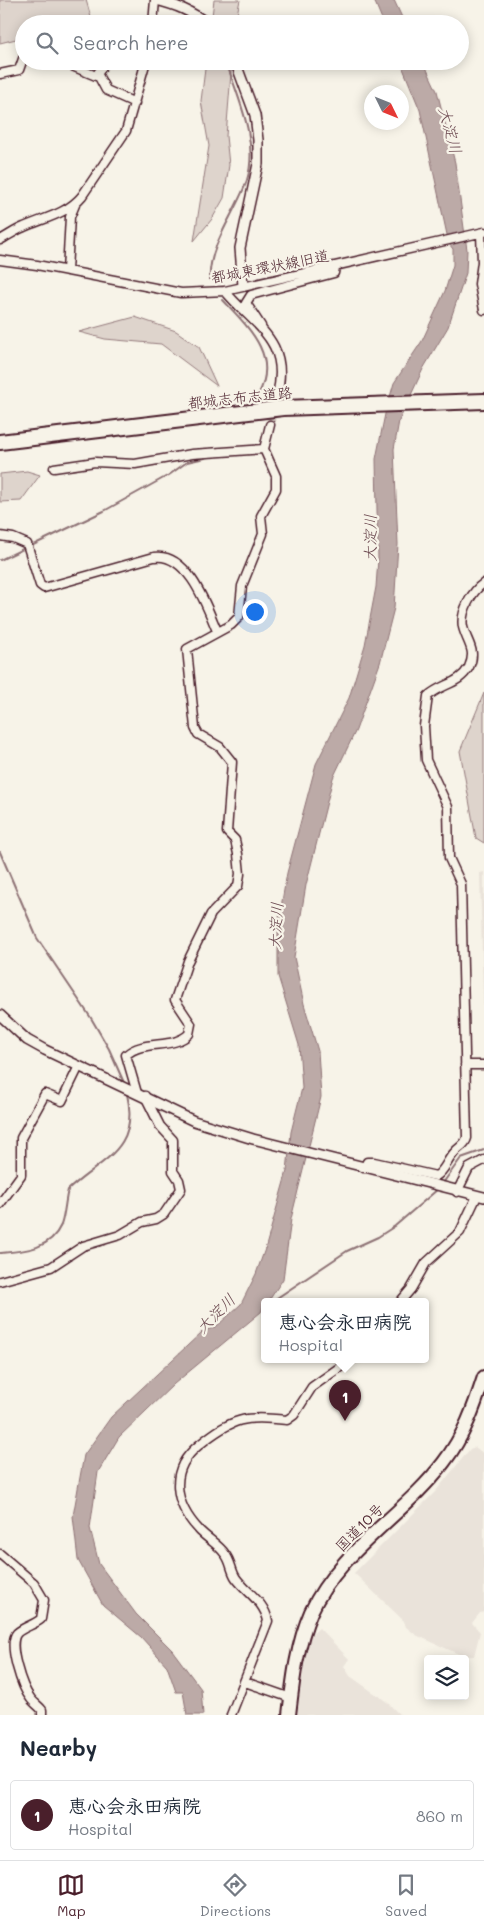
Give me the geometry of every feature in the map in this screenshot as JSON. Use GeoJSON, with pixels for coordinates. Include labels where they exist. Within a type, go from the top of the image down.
{"type":"FeatureCollection","features":[{"type":"Feature","properties":{"kind":"highway","name":"都城志布志道路"},"geometry":{"type":"LineString","coordinates":[[64,434],[283,408],[484,400]]}},
{"type":"Feature","properties":{"kind":"highway"},"geometry":{"type":"LineString","coordinates":[[0,441],[64,434]]}},
{"type":"Feature","properties":{"kind":"highway"},"geometry":{"type":"LineString","coordinates":[[0,449],[64,434]]}},
{"type":"Feature","properties":{"kind":"highway","name":"国道10号"},"geometry":{"type":"LineString","coordinates":[[289,1715],[290,1698],[302,1635],[324,1589],[351,1558],[425,1485],[444,1463],[466,1428],[484,1377]]}},
{"type":"Feature","properties":{"kind":"street"},"geometry":{"type":"LineString","coordinates":[[154,15],[155,0],[176,5],[197,15]]}},
{"type":"Feature","properties":{"kind":"street"},"geometry":{"type":"LineString","coordinates":[[0,74],[19,70]]}},
{"type":"Feature","properties":{"kind":"street"},"geometry":{"type":"LineString","coordinates":[[82,70],[96,76],[98,75]]}},
{"type":"Feature","properties":{"kind":"street"},"geometry":{"type":"LineString","coordinates":[[98,75],[101,70]]}},
{"type":"Feature","properties":{"kind":"street"},"geometry":{"type":"LineString","coordinates":[[67,271],[70,217],[74,205],[126,131],[144,70]]}},
{"type":"Feature","properties":{"kind":"street"},"geometry":{"type":"LineString","coordinates":[[238,70],[254,115],[258,140],[258,164],[240,248],[243,286]]}},
{"type":"Feature","properties":{"kind":"street"},"geometry":{"type":"LineString","coordinates":[[98,75],[106,90],[135,103]]}},
{"type":"Feature","properties":{"kind":"street"},"geometry":{"type":"LineString","coordinates":[[0,240],[74,205]]}},
{"type":"Feature","properties":{"kind":"street"},"geometry":{"type":"LineString","coordinates":[[480,234],[482,262],[479,284],[484,310]]}},
{"type":"Feature","properties":{"kind":"street","name":"都城東環状線旧道"},"geometry":{"type":"LineString","coordinates":[[0,260],[181,293],[225,291],[480,234]]}},
{"type":"Feature","properties":{"kind":"street"},"geometry":{"type":"LineString","coordinates":[[261,326],[246,303],[251,294],[334,273],[335,267]]}},
{"type":"Feature","properties":{"kind":"street"},"geometry":{"type":"LineString","coordinates":[[225,291],[237,306],[267,332],[276,351],[280,382],[277,395]]}},
{"type":"Feature","properties":{"kind":"street"},"geometry":{"type":"LineString","coordinates":[[0,1281],[51,1267],[84,1246],[120,1235],[142,1222],[156,1219],[164,1214],[181,1189],[179,1180],[173,1171],[173,1140],[160,1126],[137,1093],[126,1055],[143,1045],[177,1041],[190,1034],[191,1024],[175,1000],[188,961],[211,914],[222,900],[233,892],[239,880],[238,854],[235,840],[227,832],[232,762],[220,747],[198,734],[195,728],[187,649],[231,625],[239,618],[242,586],[263,534],[260,516],[276,489],[276,476],[264,449],[270,425]]}},
{"type":"Feature","properties":{"kind":"street"},"geometry":{"type":"LineString","coordinates":[[54,468],[95,462],[135,464],[192,454],[264,449]]}},
{"type":"Feature","properties":{"kind":"street"},"geometry":{"type":"LineString","coordinates":[[0,536],[13,538],[27,544],[40,584],[44,588],[154,558],[168,558],[195,580],[218,631]]}},
{"type":"Feature","properties":{"kind":"street"},"geometry":{"type":"LineString","coordinates":[[364,1168],[367,1162],[374,1162],[431,1176],[441,1173],[454,1152],[466,1143],[461,884],[449,858],[449,812],[426,760],[424,726],[428,696],[462,678],[468,668],[473,656],[472,646],[463,628],[464,616],[468,602],[484,583]]}},
{"type":"Feature","properties":{"kind":"street"},"geometry":{"type":"LineString","coordinates":[[0,1015],[27,1040],[194,1121],[283,1147],[481,1196],[460,1232],[426,1263],[403,1298]]}},
{"type":"Feature","properties":{"kind":"street"},"geometry":{"type":"LineString","coordinates":[[465,1066],[484,1065]]}},
{"type":"Feature","properties":{"kind":"street"},"geometry":{"type":"LineString","coordinates":[[0,1204],[21,1175],[21,1138],[45,1094],[62,1100],[80,1066]]}},
{"type":"Feature","properties":{"kind":"street"},"geometry":{"type":"LineString","coordinates":[[456,1191],[469,1168],[484,1160]]}},
{"type":"Feature","properties":{"kind":"street"},"geometry":{"type":"LineString","coordinates":[[231,1715],[267,1625],[267,1615],[256,1599],[235,1578],[225,1554],[200,1530],[180,1501],[178,1485],[182,1463],[189,1452],[215,1432],[240,1419],[267,1416],[287,1420],[294,1416],[312,1386],[346,1363]]}},
{"type":"Feature","properties":{"kind":"street"},"geometry":{"type":"LineString","coordinates":[[0,1554],[34,1583],[44,1600],[41,1619],[20,1630],[12,1643],[24,1685],[30,1699],[42,1710],[42,1715]]}},
{"type":"Feature","properties":{"kind":"street"},"geometry":{"type":"LineString","coordinates":[[245,1682],[290,1698]]}},
{"type":"Feature","properties":{"kind":"shaded area"},"geometry":{"type":"Polygon","coordinates":[[[0,0],[86,0],[90,15],[15,15],[15,39],[0,43],[0,0]]]}},
{"type":"Feature","properties":{"kind":"shaded area"},"geometry":{"type":"Polygon","coordinates":[[[214,0],[240,0],[237,15],[212,15],[214,0]]]}},
{"type":"Feature","properties":{"kind":"shaded area"},"geometry":{"type":"Polygon","coordinates":[[[374,0],[394,0],[401,15],[380,15],[374,0]]]}},
{"type":"Feature","properties":{"kind":"shaded area"},"geometry":{"type":"Polygon","coordinates":[[[205,70],[231,70],[226,136],[229,165],[224,198],[212,219],[194,241],[209,146],[201,101],[205,70]]]}},
{"type":"Feature","properties":{"kind":"shaded area"},"geometry":{"type":"Polygon","coordinates":[[[404,70],[427,70],[437,91],[455,163],[467,250],[466,273],[448,327],[423,369],[399,421],[394,449],[398,544],[394,608],[380,663],[356,730],[333,778],[306,885],[294,957],[304,1004],[318,1051],[321,1097],[291,1219],[283,1279],[271,1298],[261,1298],[261,1312],[174,1384],[119,1437],[98,1472],[90,1528],[99,1564],[136,1614],[172,1650],[201,1689],[203,1715],[187,1715],[183,1692],[176,1692],[167,1666],[141,1637],[103,1605],[78,1560],[73,1516],[84,1455],[111,1417],[202,1332],[217,1326],[241,1304],[256,1274],[266,1246],[287,1171],[291,1132],[302,1088],[299,1045],[278,976],[278,924],[287,873],[316,764],[349,698],[365,645],[376,587],[378,559],[376,459],[385,414],[394,383],[422,341],[445,291],[453,265],[453,249],[449,244],[420,110],[404,70]]]}},
{"type":"Feature","properties":{"kind":"shaded area"},"geometry":{"type":"Polygon","coordinates":[[[135,317],[176,331],[199,347],[217,386],[161,344],[105,339],[79,332],[135,317]]]}},
{"type":"Feature","properties":{"kind":"shaded area"},"geometry":{"type":"Polygon","coordinates":[[[27,471],[40,475],[21,501],[0,502],[0,474],[27,471]]]}},
{"type":"Feature","properties":{"kind":"shaded area"},"geometry":{"type":"Polygon","coordinates":[[[484,693],[484,843],[476,838],[460,751],[484,693]]]}},
{"type":"Feature","properties":{"kind":"shaded area"},"geometry":{"type":"Polygon","coordinates":[[[484,872],[484,1034],[480,873],[484,872]]]}},
{"type":"Feature","properties":{"kind":"shaded area"},"geometry":{"type":"Polygon","coordinates":[[[475,1447],[484,1454],[484,1612],[480,1613],[472,1623],[480,1632],[474,1656],[461,1655],[416,1635],[354,1573],[436,1491],[470,1449],[475,1447]]]}},
{"type":"Feature","properties":{"kind":"shaded area"},"geometry":{"type":"Polygon","coordinates":[[[319,1628],[349,1659],[344,1666],[350,1676],[387,1702],[400,1715],[296,1715],[309,1637],[319,1628]]]}},
{"type":"Feature","properties":{"kind":"waterway"},"geometry":{"type":"LineString","coordinates":[[210,280],[213,255],[247,180],[250,165],[249,135],[246,120],[229,70]]}},
{"type":"Feature","properties":{"kind":"waterway"},"geometry":{"type":"LineString","coordinates":[[223,300],[251,332],[263,355],[264,381],[258,395]]}},
{"type":"Feature","properties":{"kind":"waterway"},"geometry":{"type":"LineString","coordinates":[[31,546],[104,511],[169,475],[187,462],[205,458]]}},
{"type":"Feature","properties":{"kind":"waterway"},"geometry":{"type":"LineString","coordinates":[[0,560],[25,548]]}},
{"type":"Feature","properties":{"kind":"waterway"},"geometry":{"type":"LineString","coordinates":[[0,852],[37,938],[91,1018],[109,1049],[125,1085]]}},
{"type":"Feature","properties":{"kind":"waterway"},"geometry":{"type":"LineString","coordinates":[[0,1253],[35,1248],[50,1240],[56,1233],[61,1225],[68,1190],[105,1161],[123,1141],[128,1128],[130,1113],[127,1094]]}},
{"type":"Feature","properties":{"kind":"waterway"},"geometry":{"type":"LineString","coordinates":[[443,1183],[461,1158],[484,1150]]}},
{"type":"Feature","properties":{"kind":"waterway"},"geometry":{"type":"LineString","coordinates":[[277,1298],[347,1251],[378,1237],[395,1226],[438,1189]]}},
{"type":"Feature","properties":{"kind":"tunnel"},"geometry":{"type":"LineString","coordinates":[[270,425],[277,395]]}},
{"type":"Feature","properties":{"kind":"place","name":"恵心会永田病院"},"geometry":{"type":"Point","coordinates":[345,1421]}},
{"type":"Feature","properties":{"kind":"water label","name":"大淀川"},"geometry":{"type":"Point","coordinates":[451,130]}},
{"type":"Feature","properties":{"kind":"water label","name":"大淀川"},"geometry":{"type":"Point","coordinates":[369,538]}},
{"type":"Feature","properties":{"kind":"water label","name":"大淀川"},"geometry":{"type":"Point","coordinates":[275,926]}},
{"type":"Feature","properties":{"kind":"water label","name":"大淀川"},"geometry":{"type":"Point","coordinates":[215,1313]}}]}
